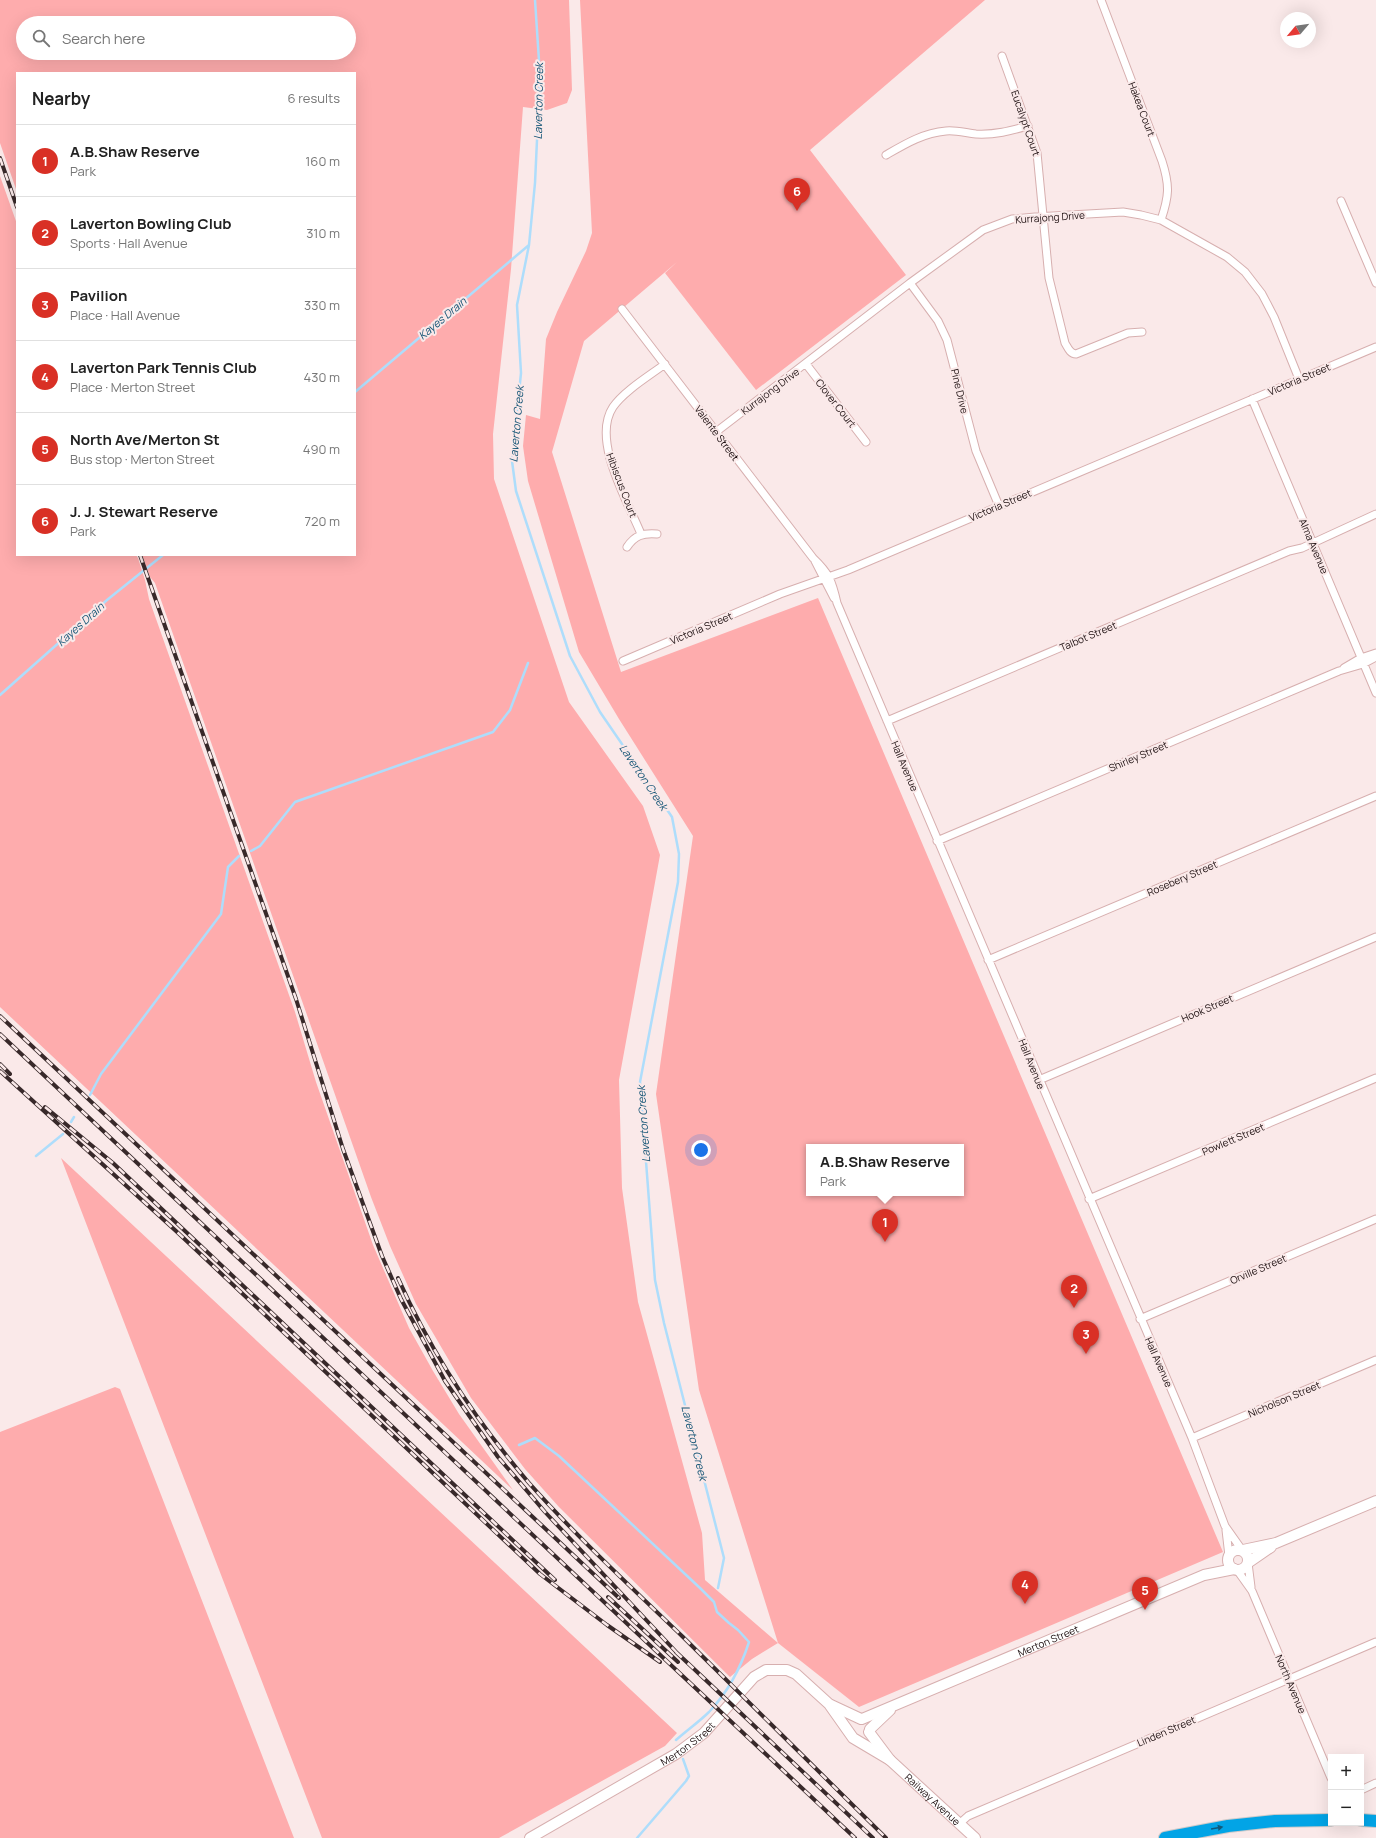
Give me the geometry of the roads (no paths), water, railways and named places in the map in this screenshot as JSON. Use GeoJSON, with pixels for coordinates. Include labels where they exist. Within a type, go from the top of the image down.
{"type":"FeatureCollection","features":[{"type":"Feature","properties":{"kind":"highway"},"geometry":{"type":"LineString","coordinates":[[1164,1838],[1228,1826],[1275,1821],[1328,1820]]}},
{"type":"Feature","properties":{"kind":"highway"},"geometry":{"type":"LineString","coordinates":[[1364,1820],[1376,1821]]}},
{"type":"Feature","properties":{"kind":"street","name":"Hakea Court"},"geometry":{"type":"LineString","coordinates":[[1100,0],[1168,181],[1167,202],[1161,220]]}},
{"type":"Feature","properties":{"kind":"street","name":"Eucalypt Court"},"geometry":{"type":"LineString","coordinates":[[1002,56],[1035,144],[1039,163],[1049,278],[1068,350],[1072,354],[1076,354],[1128,333],[1142,332]]}},
{"type":"Feature","properties":{"kind":"street"},"geometry":{"type":"LineString","coordinates":[[886,155],[910,141],[930,133],[948,130],[992,134],[1010,132],[1028,126]]}},
{"type":"Feature","properties":{"kind":"street"},"geometry":{"type":"LineString","coordinates":[[1341,201],[1376,283]]}},
{"type":"Feature","properties":{"kind":"street","name":"Kurrajong Drive"},"geometry":{"type":"LineString","coordinates":[[716,432],[910,283],[982,230],[1012,219],[1043,216],[1123,212],[1161,220],[1227,257],[1245,272],[1262,294],[1274,317],[1299,379]]}},
{"type":"Feature","properties":{"kind":"street","name":"Pine Drive"},"geometry":{"type":"LineString","coordinates":[[910,283],[938,321],[948,340],[976,451],[999,506]]}},
{"type":"Feature","properties":{"kind":"street","name":"Valente Street"},"geometry":{"type":"LineString","coordinates":[[622,309],[813,558],[825,569],[826,579]]}},
{"type":"Feature","properties":{"kind":"street","name":"Victoria Street"},"geometry":{"type":"LineString","coordinates":[[623,661],[780,594],[826,579],[1376,347]]}},
{"type":"Feature","properties":{"kind":"street","name":"Hibiscus Court"},"geometry":{"type":"LineString","coordinates":[[641,534],[608,453],[606,423],[613,408],[621,398],[665,364]]}},
{"type":"Feature","properties":{"kind":"street","name":"Clover Court"},"geometry":{"type":"LineString","coordinates":[[806,364],[866,442]]}},
{"type":"Feature","properties":{"kind":"street","name":"Alma Avenue"},"geometry":{"type":"LineString","coordinates":[[1252,399],[1376,693]]}},
{"type":"Feature","properties":{"kind":"street","name":"Talbot Street"},"geometry":{"type":"LineString","coordinates":[[887,722],[1376,514]]}},
{"type":"Feature","properties":{"kind":"street"},"geometry":{"type":"LineString","coordinates":[[626,547],[634,538],[641,534],[657,534]]}},
{"type":"Feature","properties":{"kind":"street","name":"Hall Avenue"},"geometry":{"type":"LineString","coordinates":[[826,579],[1192,1438],[1225,1526],[1242,1550]]}},
{"type":"Feature","properties":{"kind":"street","name":"Shirley Street"},"geometry":{"type":"LineString","coordinates":[[937,841],[1339,671],[1376,653]]}},
{"type":"Feature","properties":{"kind":"street","name":"Shirley Street"},"geometry":{"type":"LineString","coordinates":[[1362,661],[1376,657]]}},
{"type":"Feature","properties":{"kind":"street","name":"Rosebery Street"},"geometry":{"type":"LineString","coordinates":[[988,960],[1376,796]]}},
{"type":"Feature","properties":{"kind":"street","name":"Hook Street"},"geometry":{"type":"LineString","coordinates":[[1039,1080],[1376,937]]}},
{"type":"Feature","properties":{"kind":"street","name":"Powlett Street"},"geometry":{"type":"LineString","coordinates":[[1089,1199],[1376,1078]]}},
{"type":"Feature","properties":{"kind":"street","name":"Orville Street"},"geometry":{"type":"LineString","coordinates":[[1140,1319],[1376,1219]]}},
{"type":"Feature","properties":{"kind":"street","name":"Nicholson Street"},"geometry":{"type":"LineString","coordinates":[[1192,1438],[1376,1360]]}},
{"type":"Feature","properties":{"kind":"street"},"geometry":{"type":"LineString","coordinates":[[1276,1543],[1248,1562],[1243,1569],[1236,1569],[1230,1566],[1228,1557],[1232,1551],[1276,1543],[1376,1501]]}},
{"type":"Feature","properties":{"kind":"street","name":"Hall Avenue"},"geometry":{"type":"LineString","coordinates":[[1225,1526],[1228,1557]]}},
{"type":"Feature","properties":{"kind":"street"},"geometry":{"type":"LineString","coordinates":[[1242,1550],[1248,1556],[1248,1562]]}},
{"type":"Feature","properties":{"kind":"street","name":"Merton Street"},"geometry":{"type":"LineString","coordinates":[[1204,1575],[1228,1557]]}},
{"type":"Feature","properties":{"kind":"street","name":"North Avenue"},"geometry":{"type":"LineString","coordinates":[[1248,1562],[1248,1572],[1252,1591],[1328,1771]]}},
{"type":"Feature","properties":{"kind":"street","name":"Merton Street"},"geometry":{"type":"LineString","coordinates":[[829,1704],[861,1719],[893,1707],[1204,1575],[1236,1569]]}},
{"type":"Feature","properties":{"kind":"street","name":"North Avenue"},"geometry":{"type":"LineString","coordinates":[[1236,1569],[1252,1591]]}},
{"type":"Feature","properties":{"kind":"street","name":"Linden Street"},"geometry":{"type":"LineString","coordinates":[[960,1824],[968,1816],[1376,1642]]}},
{"type":"Feature","properties":{"kind":"street","name":"Merton Street"},"geometry":{"type":"LineString","coordinates":[[530,1838],[676,1754],[704,1733],[754,1677],[766,1670],[787,1670],[796,1674],[829,1704],[853,1735]]}},
{"type":"Feature","properties":{"kind":"street","name":"Merton Street"},"geometry":{"type":"LineString","coordinates":[[870,1730],[893,1707]]}},
{"type":"Feature","properties":{"kind":"street"},"geometry":{"type":"LineString","coordinates":[[861,1719],[866,1722],[870,1730],[866,1738],[853,1735],[851,1722],[861,1719]]}},
{"type":"Feature","properties":{"kind":"street","name":"Railway Avenue"},"geometry":{"type":"LineString","coordinates":[[870,1730],[890,1760]]}},
{"type":"Feature","properties":{"kind":"street","name":"Railway Avenue"},"geometry":{"type":"LineString","coordinates":[[853,1735],[890,1760],[974,1838]]}},
{"type":"Feature","properties":{"kind":"street"},"geometry":{"type":"LineString","coordinates":[[1364,1789],[1376,1783]]}},
{"type":"Feature","properties":{"kind":"waterway","name":"Laverton Creek"},"geometry":{"type":"LineString","coordinates":[[535,0],[540,76],[535,183],[529,245],[517,305],[521,373],[512,461],[516,491],[570,656],[600,712],[672,817],[679,854],[678,882],[640,1082],[655,1280],[664,1323],[724,1558],[718,1588]]}},
{"type":"Feature","properties":{"kind":"waterway","name":"Kayes Drain"},"geometry":{"type":"LineString","coordinates":[[356,391],[529,245]]}},
{"type":"Feature","properties":{"kind":"waterway","name":"Kayes Drain"},"geometry":{"type":"LineString","coordinates":[[0,695],[107,600],[162,556]]}},
{"type":"Feature","properties":{"kind":"waterway"},"geometry":{"type":"LineString","coordinates":[[251,851],[260,846],[295,802],[493,732],[510,710],[528,663]]}},
{"type":"Feature","properties":{"kind":"waterway"},"geometry":{"type":"LineString","coordinates":[[90,1095],[101,1074],[221,914],[228,867],[239,856]]}},
{"type":"Feature","properties":{"kind":"waterway"},"geometry":{"type":"LineString","coordinates":[[71,1122],[74,1117]]}},
{"type":"Feature","properties":{"kind":"waterway"},"geometry":{"type":"LineString","coordinates":[[36,1156],[63,1134]]}},
{"type":"Feature","properties":{"kind":"waterway"},"geometry":{"type":"LineString","coordinates":[[519,1445],[535,1438],[559,1456],[700,1588],[714,1602],[717,1612],[738,1630],[749,1642],[738,1670],[722,1697],[705,1716],[676,1740]]}},
{"type":"Feature","properties":{"kind":"waterway","name":"Laverton Creek"},"geometry":{"type":"LineString","coordinates":[[637,1838],[689,1776],[683,1759]]}},
{"type":"Feature","properties":{"kind":"railway"},"geometry":{"type":"LineString","coordinates":[[0,158],[16,204]]}},
{"type":"Feature","properties":{"kind":"railway"},"geometry":{"type":"LineString","coordinates":[[140,556],[296,999],[343,1149],[382,1256],[401,1299],[445,1381],[498,1457],[545,1512],[679,1655]]}},
{"type":"Feature","properties":{"kind":"railway"},"geometry":{"type":"LineString","coordinates":[[0,1016],[619,1598]]}},
{"type":"Feature","properties":{"kind":"railway"},"geometry":{"type":"LineString","coordinates":[[0,1034],[855,1838]]}},
{"type":"Feature","properties":{"kind":"railway"},"geometry":{"type":"LineString","coordinates":[[0,1064],[10,1074]]}},
{"type":"Feature","properties":{"kind":"railway"},"geometry":{"type":"LineString","coordinates":[[0,1071],[176,1231],[540,1574],[607,1625],[660,1662]]}},
{"type":"Feature","properties":{"kind":"railway"},"geometry":{"type":"LineString","coordinates":[[45,1107],[113,1163],[555,1580]]}},
{"type":"Feature","properties":{"kind":"railway"},"geometry":{"type":"LineString","coordinates":[[398,1278],[425,1333],[456,1385],[491,1435],[529,1483],[624,1581],[683,1637],[886,1838]]}},
{"type":"Feature","properties":{"kind":"railway"},"geometry":{"type":"LineString","coordinates":[[608,1597],[678,1662]]}},
{"type":"Feature","properties":{"kind":"railway"},"geometry":{"type":"LineString","coordinates":[[676,1652],[873,1838]]}},
{"type":"Feature","properties":{"kind":"place","name":"J. J. Stewart Reserve"},"geometry":{"type":"Point","coordinates":[797,211]}},
{"type":"Feature","properties":{"kind":"place","name":"A.B.Shaw Reserve"},"geometry":{"type":"Point","coordinates":[885,1242]}},
{"type":"Feature","properties":{"kind":"place","name":"Laverton Bowling Club"},"geometry":{"type":"Point","coordinates":[1074,1308]}},
{"type":"Feature","properties":{"kind":"place","name":"Pavilion"},"geometry":{"type":"Point","coordinates":[1086,1354]}},
{"type":"Feature","properties":{"kind":"place","name":"Laverton Park Tennis Club"},"geometry":{"type":"Point","coordinates":[1025,1604]}},
{"type":"Feature","properties":{"kind":"place","name":"North Ave/Merton St"},"geometry":{"type":"Point","coordinates":[1145,1610]}}]}
